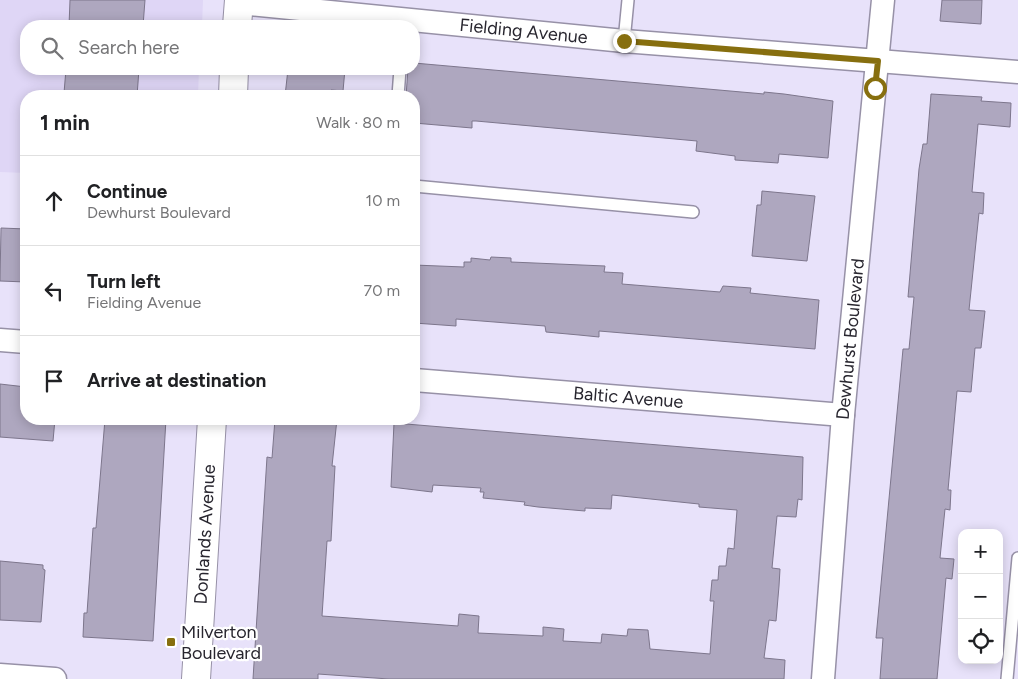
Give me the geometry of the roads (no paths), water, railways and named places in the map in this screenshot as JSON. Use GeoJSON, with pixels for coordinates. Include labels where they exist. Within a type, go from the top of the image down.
{"type":"FeatureCollection","features":[{"type":"Feature","properties":{"kind":"street","name":"Dewhurst Boulevard"},"geometry":{"type":"LineString","coordinates":[[822,679],[843,415],[878,61],[882,0]]}},
{"type":"Feature","properties":{"kind":"street","name":"Fielding Avenue"},"geometry":{"type":"LineString","coordinates":[[238,10],[366,20]]}},
{"type":"Feature","properties":{"kind":"street","name":"Fielding Avenue"},"geometry":{"type":"LineString","coordinates":[[420,24],[1018,72]]}},
{"type":"Feature","properties":{"kind":"street"},"geometry":{"type":"LineString","coordinates":[[232,90],[234,75]]}},
{"type":"Feature","properties":{"kind":"street"},"geometry":{"type":"LineString","coordinates":[[0,340],[20,342]]}},
{"type":"Feature","properties":{"kind":"street","name":"Baltic Avenue"},"geometry":{"type":"LineString","coordinates":[[420,380],[843,415]]}},
{"type":"Feature","properties":{"kind":"street","name":"Donlands Avenue"},"geometry":{"type":"LineString","coordinates":[[196,679],[212,425]]}},
{"type":"Feature","properties":{"kind":"street"},"geometry":{"type":"LineString","coordinates":[[0,675],[55,679]]}},
{"type":"Feature","properties":{"kind":"lane"},"geometry":{"type":"LineString","coordinates":[[624,41],[628,0]]}},
{"type":"Feature","properties":{"kind":"lane"},"geometry":{"type":"LineString","coordinates":[[398,90],[400,75]]}},
{"type":"Feature","properties":{"kind":"lane"},"geometry":{"type":"LineString","coordinates":[[420,187],[693,212]]}},
{"type":"Feature","properties":{"kind":"lane"},"geometry":{"type":"LineString","coordinates":[[1007,679],[1018,558]]}},
{"type":"Feature","properties":{"kind":"place","name":"Milverton Boulevard"},"geometry":{"type":"Point","coordinates":[171,642]}}]}
